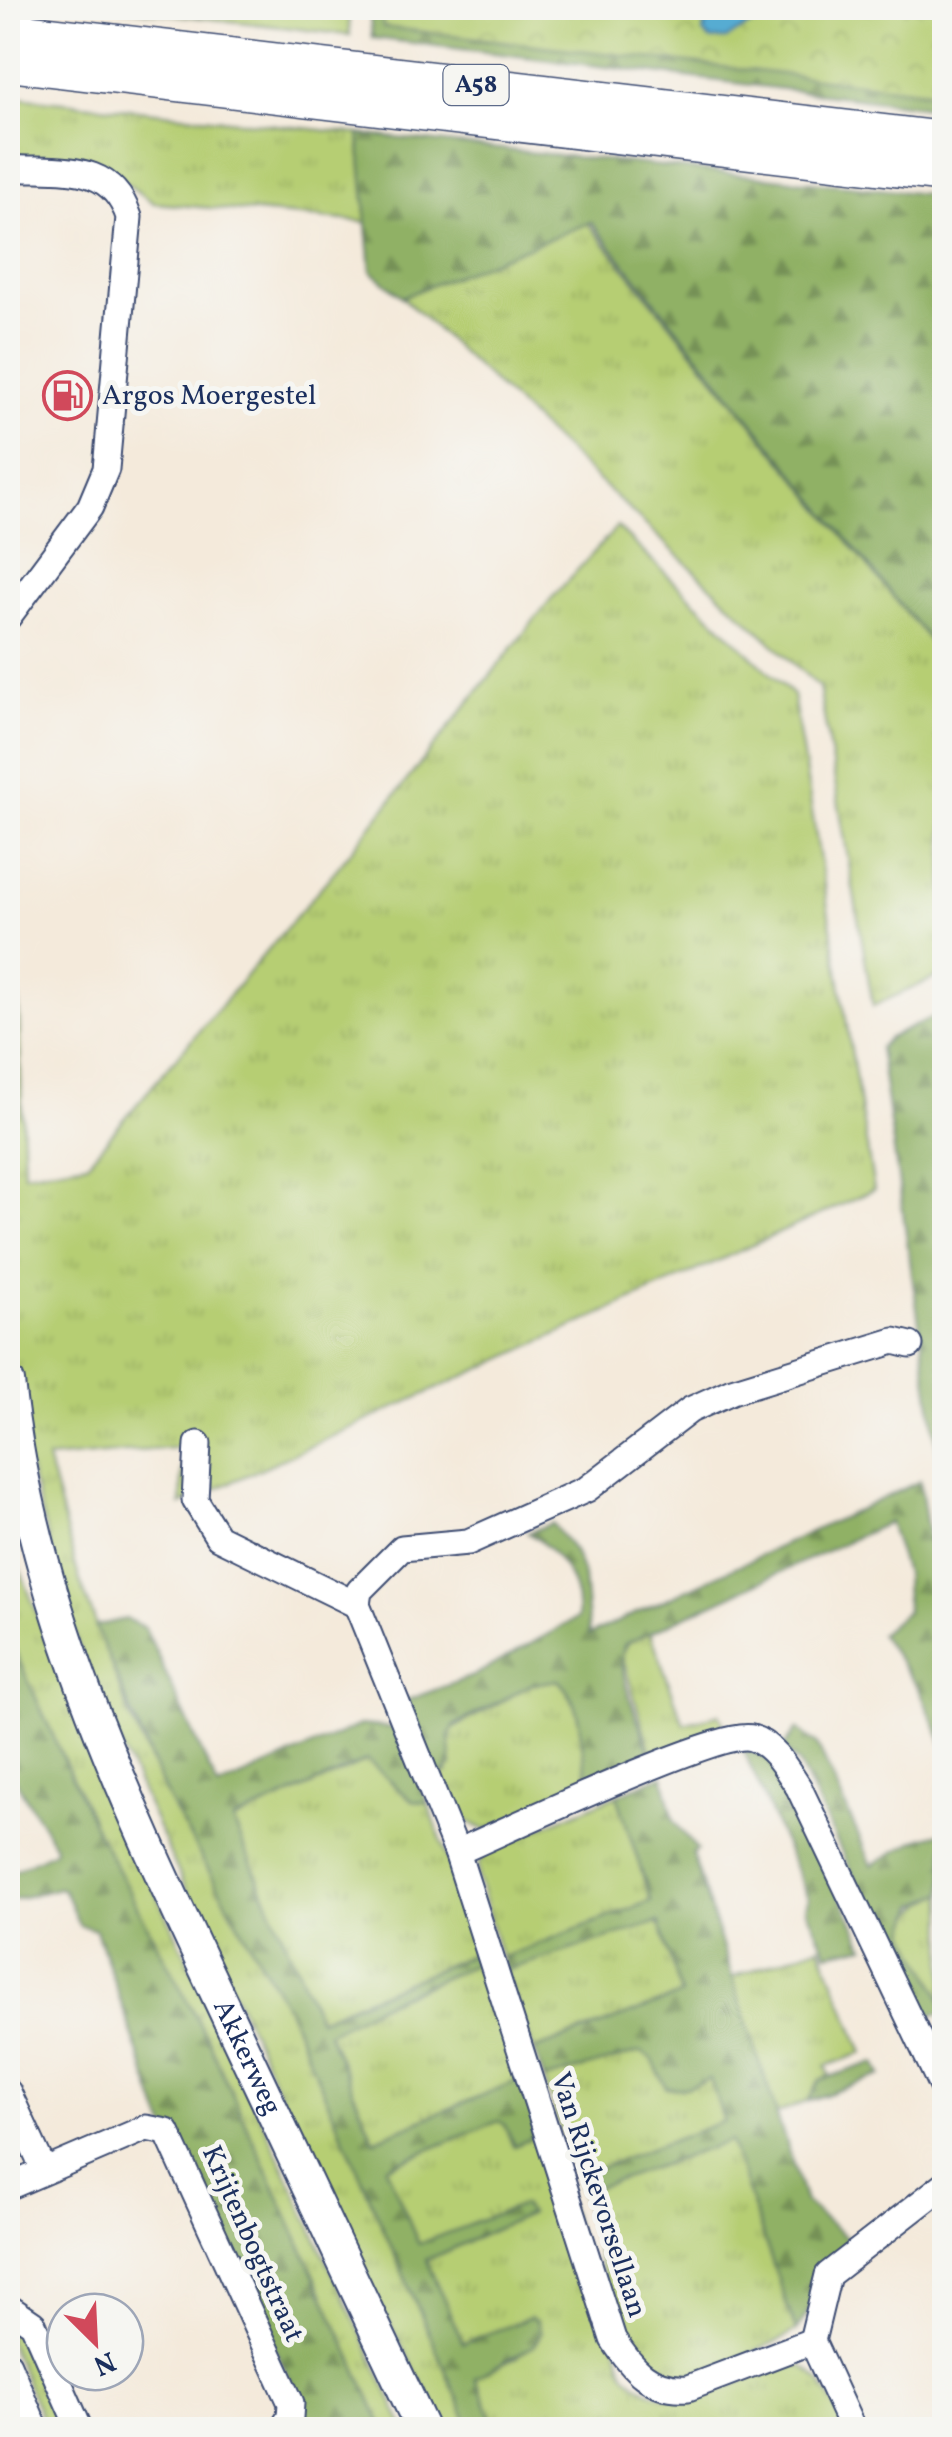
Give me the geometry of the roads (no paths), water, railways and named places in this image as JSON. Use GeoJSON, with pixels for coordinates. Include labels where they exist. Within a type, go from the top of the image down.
{"type":"FeatureCollection","features":[{"type":"Feature","properties":{"kind":"highway","name":"A58"},"geometry":{"type":"LineString","coordinates":[[8,31],[944,141]]}},
{"type":"Feature","properties":{"kind":"highway","name":"A58"},"geometry":{"type":"LineString","coordinates":[[8,62],[944,173]]}},
{"type":"Feature","properties":{"kind":"main road","name":"Akkerweg"},"geometry":{"type":"LineString","coordinates":[[8,1382],[29,1509],[78,1680],[174,1902],[423,2430]]}},
{"type":"Feature","properties":{"kind":"main road","name":"Akkerweg"},"geometry":{"type":"LineString","coordinates":[[8,1486],[29,1570],[62,1656],[78,1680]]}},
{"type":"Feature","properties":{"kind":"street"},"geometry":{"type":"LineString","coordinates":[[8,168],[102,176],[121,192],[129,217],[106,469],[90,507],[8,618]]}},
{"type":"Feature","properties":{"kind":"street"},"geometry":{"type":"LineString","coordinates":[[198,1444],[195,1500],[218,1537],[357,1605],[359,1591],[402,1548],[468,1542],[587,1489],[690,1410],[807,1366],[894,1341],[910,1346]]}},
{"type":"Feature","properties":{"kind":"street","name":"Van Rijckevorsellaan"},"geometry":{"type":"LineString","coordinates":[[357,1605],[457,1852],[614,2339],[630,2365],[649,2381],[670,2389],[688,2388],[812,2341]]}},
{"type":"Feature","properties":{"kind":"street"},"geometry":{"type":"LineString","coordinates":[[457,1852],[630,1778],[731,1739],[751,1738],[769,1748],[799,1788],[944,2092]]}},
{"type":"Feature","properties":{"kind":"street"},"geometry":{"type":"LineString","coordinates":[[8,2092],[44,2170]]}},
{"type":"Feature","properties":{"kind":"street","name":"Krijtenbogtstraat"},"geometry":{"type":"LineString","coordinates":[[8,2187],[146,2128],[167,2132],[291,2403],[290,2417],[282,2430]]}},
{"type":"Feature","properties":{"kind":"street"},"geometry":{"type":"LineString","coordinates":[[853,2430],[812,2341],[828,2274],[944,2185]]}},
{"type":"Feature","properties":{"kind":"street"},"geometry":{"type":"LineString","coordinates":[[8,2307],[33,2324],[80,2430]]}},
{"type":"Feature","properties":{"kind":"street"},"geometry":{"type":"LineString","coordinates":[[8,2364],[36,2430]]}},
{"type":"Feature","properties":{"kind":"water"},"geometry":{"type":"Polygon","coordinates":[[[747,8],[780,8],[726,39],[710,40],[703,33],[705,21],[724,12],[741,16],[747,8]]]}},
{"type":"Feature","properties":{"kind":"place","name":"Argos Moergestel"},"geometry":{"type":"Point","coordinates":[67,396]}}]}
